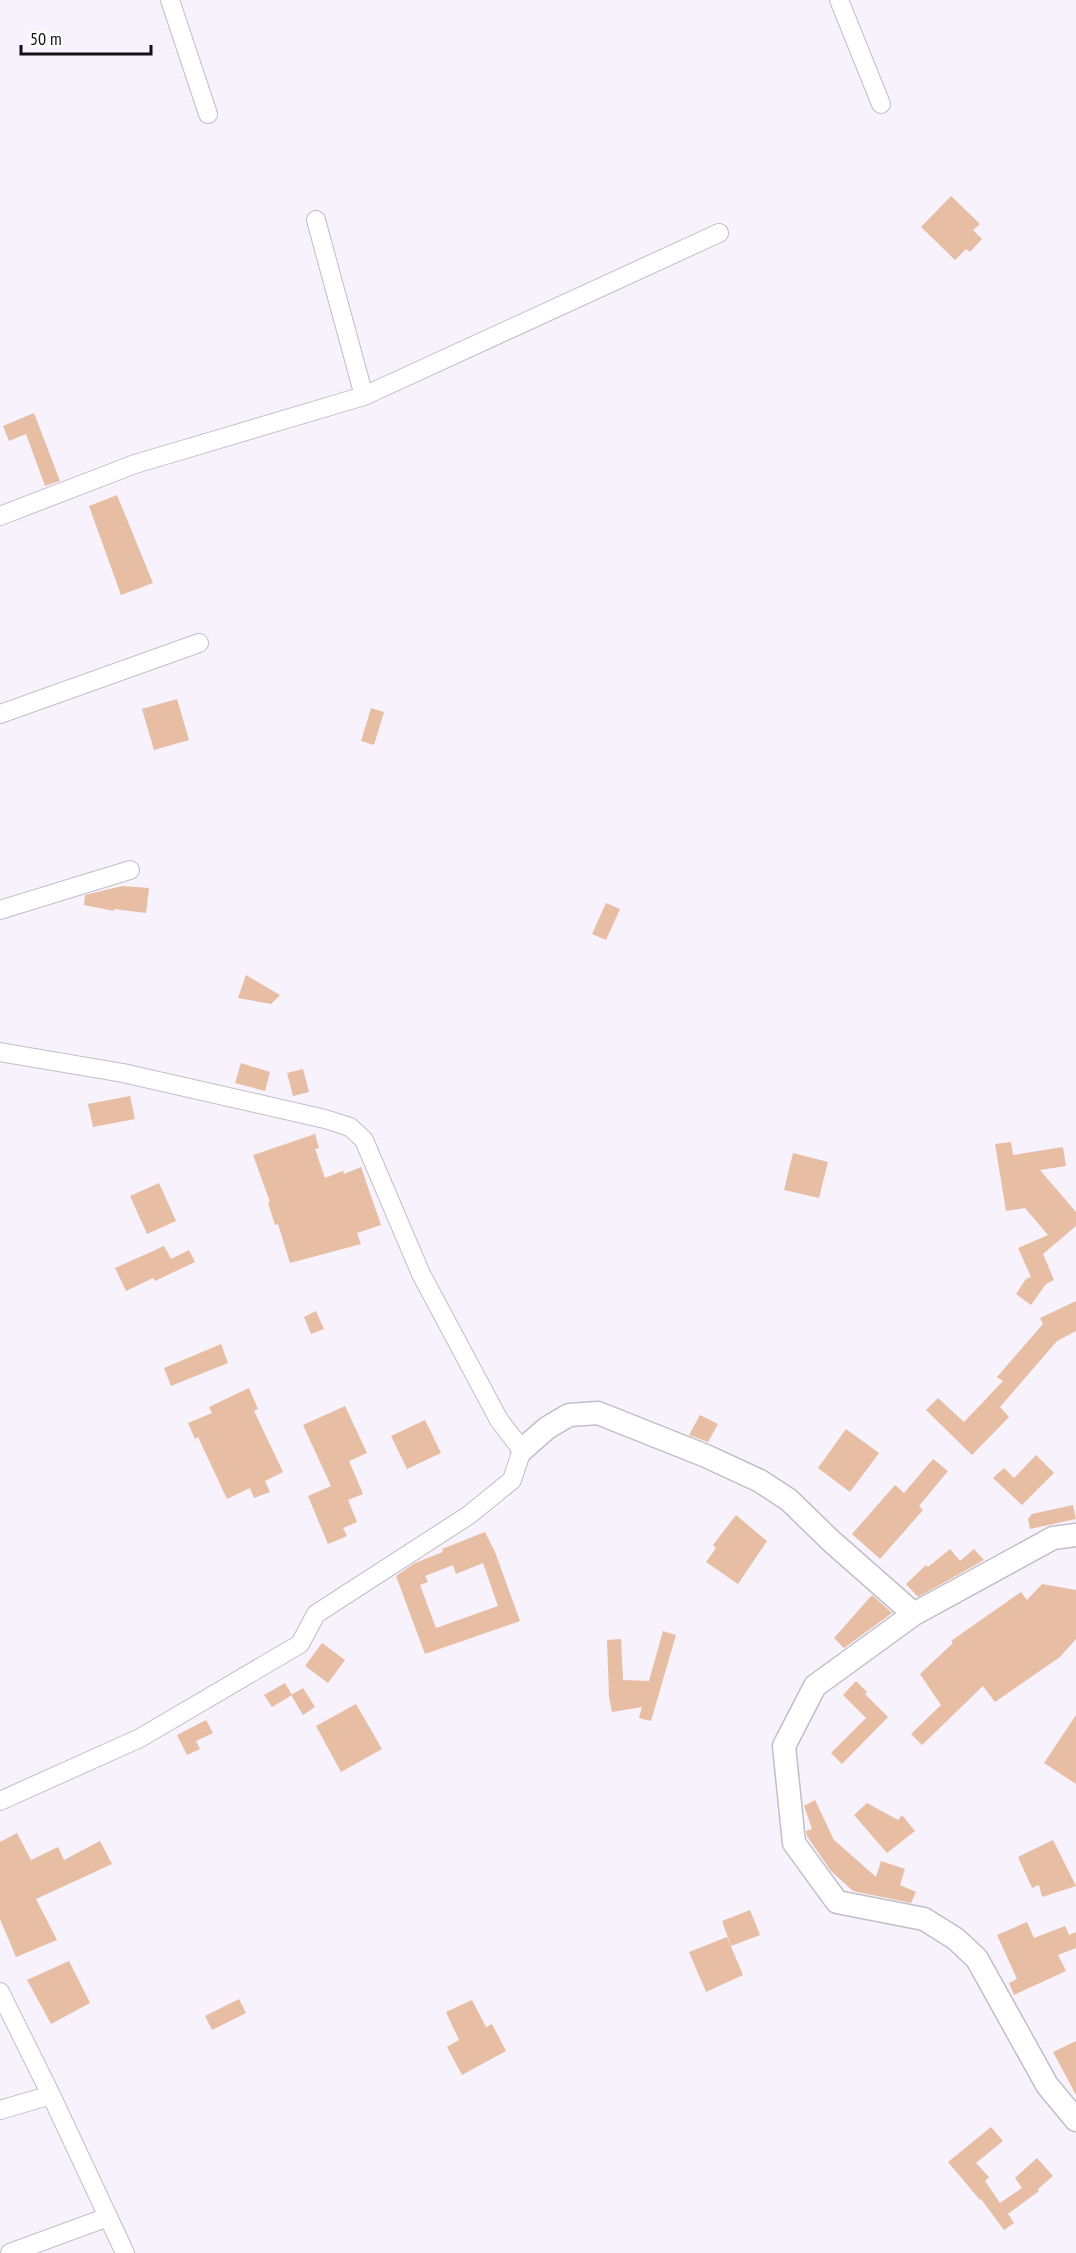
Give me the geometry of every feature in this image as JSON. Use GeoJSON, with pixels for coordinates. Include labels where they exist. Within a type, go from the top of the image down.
{"type":"FeatureCollection","features":[{"type":"Feature","properties":{"kind":"street"},"geometry":{"type":"LineString","coordinates":[[170,0],[208,114]]}},
{"type":"Feature","properties":{"kind":"street"},"geometry":{"type":"LineString","coordinates":[[839,0],[881,104]]}},
{"type":"Feature","properties":{"kind":"street"},"geometry":{"type":"LineString","coordinates":[[316,220],[364,396]]}},
{"type":"Feature","properties":{"kind":"street"},"geometry":{"type":"LineString","coordinates":[[0,516],[135,465],[364,396],[719,233]]}},
{"type":"Feature","properties":{"kind":"street"},"geometry":{"type":"LineString","coordinates":[[0,714],[199,643]]}},
{"type":"Feature","properties":{"kind":"street"},"geometry":{"type":"LineString","coordinates":[[0,910],[130,870]]}},
{"type":"Feature","properties":{"kind":"street"},"geometry":{"type":"LineString","coordinates":[[0,1052],[123,1073],[325,1119],[350,1127],[364,1140],[421,1274],[499,1420],[522,1450]]}},
{"type":"Feature","properties":{"kind":"street"},"geometry":{"type":"LineString","coordinates":[[0,1802],[140,1738],[300,1644],[316,1614],[469,1515],[512,1479],[522,1450],[547,1428],[569,1415],[598,1413],[706,1456],[760,1481],[789,1500],[830,1540],[914,1614]]}},
{"type":"Feature","properties":{"kind":"street"},"geometry":{"type":"LineString","coordinates":[[1076,1534],[1053,1538],[914,1614],[815,1686],[784,1746],[794,1843],[837,1902],[924,1919],[956,1939],[977,1959],[1047,2085],[1076,2120]]}},
{"type":"Feature","properties":{"kind":"street"},"geometry":{"type":"LineString","coordinates":[[0,1992],[125,2253]]}},
{"type":"Feature","properties":{"kind":"street"},"geometry":{"type":"LineString","coordinates":[[0,2110],[51,2095]]}},
{"type":"Feature","properties":{"kind":"street"},"geometry":{"type":"LineString","coordinates":[[10,2253],[108,2217]]}},
{"type":"Feature","properties":{"kind":"building"},"geometry":{"type":"Polygon","coordinates":[[[951,196],[980,224],[973,230],[982,239],[970,252],[966,249],[955,260],[921,227],[951,196]]]}},
{"type":"Feature","properties":{"kind":"building"},"geometry":{"type":"Polygon","coordinates":[[[34,413],[60,481],[45,486],[26,434],[9,441],[3,426],[34,413]]]}},
{"type":"Feature","properties":{"kind":"building"},"geometry":{"type":"Polygon","coordinates":[[[117,495],[153,583],[121,595],[89,506],[117,495]]]}},
{"type":"Feature","properties":{"kind":"building"},"geometry":{"type":"Polygon","coordinates":[[[177,699],[189,740],[154,750],[142,709],[177,699]]]}},
{"type":"Feature","properties":{"kind":"building"},"geometry":{"type":"Polygon","coordinates":[[[371,708],[384,712],[374,745],[361,741],[371,708]]]}},
{"type":"Feature","properties":{"kind":"building"},"geometry":{"type":"Polygon","coordinates":[[[122,886],[149,888],[146,913],[114,909],[114,911],[84,905],[85,895],[122,886]]]}},
{"type":"Feature","properties":{"kind":"building"},"geometry":{"type":"Polygon","coordinates":[[[606,903],[620,909],[606,940],[592,934],[606,903]]]}},
{"type":"Feature","properties":{"kind":"building"},"geometry":{"type":"Polygon","coordinates":[[[246,975],[280,995],[271,1004],[238,998],[246,975]]]}},
{"type":"Feature","properties":{"kind":"building"},"geometry":{"type":"Polygon","coordinates":[[[241,1063],[270,1072],[265,1091],[235,1083],[241,1063]]]}},
{"type":"Feature","properties":{"kind":"building"},"geometry":{"type":"Polygon","coordinates":[[[303,1069],[309,1092],[293,1096],[287,1073],[303,1069]]]}},
{"type":"Feature","properties":{"kind":"building"},"geometry":{"type":"Polygon","coordinates":[[[130,1096],[135,1119],[93,1127],[88,1104],[130,1096]]]}},
{"type":"Feature","properties":{"kind":"building"},"geometry":{"type":"Polygon","coordinates":[[[315,1134],[319,1148],[315,1149],[325,1178],[361,1167],[381,1225],[357,1233],[361,1244],[290,1263],[278,1224],[275,1225],[268,1203],[270,1202],[253,1155],[315,1134]]]}},
{"type":"Feature","properties":{"kind":"building"},"geometry":{"type":"Polygon","coordinates":[[[1011,1142],[1013,1155],[1063,1147],[1066,1166],[1040,1170],[1076,1212],[1076,1226],[1043,1254],[1054,1280],[1046,1284],[1031,1305],[1016,1294],[1026,1279],[1031,1277],[1018,1248],[1048,1235],[1025,1208],[1006,1211],[995,1144],[1011,1142]]]}},
{"type":"Feature","properties":{"kind":"building"},"geometry":{"type":"Polygon","coordinates":[[[793,1153],[828,1162],[819,1198],[784,1190],[793,1153]]]}},
{"type":"Feature","properties":{"kind":"building"},"geometry":{"type":"Polygon","coordinates":[[[159,1183],[176,1221],[147,1234],[130,1196],[159,1183]]]}},
{"type":"Feature","properties":{"kind":"building"},"geometry":{"type":"Polygon","coordinates":[[[164,1246],[171,1259],[189,1250],[195,1262],[155,1281],[153,1278],[126,1291],[115,1268],[164,1246]]]}},
{"type":"Feature","properties":{"kind":"building"},"geometry":{"type":"Polygon","coordinates":[[[1076,1301],[1076,1331],[1057,1341],[1000,1407],[1009,1417],[972,1455],[926,1410],[938,1398],[964,1422],[1003,1381],[997,1377],[1043,1324],[1040,1318],[1076,1301]]]}},
{"type":"Feature","properties":{"kind":"building"},"geometry":{"type":"Polygon","coordinates":[[[316,1311],[324,1329],[311,1334],[304,1317],[316,1311]]]}},
{"type":"Feature","properties":{"kind":"building"},"geometry":{"type":"Polygon","coordinates":[[[221,1344],[228,1363],[171,1386],[164,1368],[221,1344]]]}},
{"type":"Feature","properties":{"kind":"building"},"geometry":{"type":"Polygon","coordinates":[[[249,1388],[258,1409],[254,1411],[283,1472],[265,1481],[270,1492],[254,1498],[250,1488],[227,1499],[198,1437],[195,1439],[188,1423],[212,1413],[209,1407],[249,1388]]]}},
{"type":"Feature","properties":{"kind":"building"},"geometry":{"type":"Polygon","coordinates":[[[345,1406],[367,1453],[349,1461],[363,1494],[348,1500],[357,1522],[343,1528],[347,1536],[328,1544],[308,1496],[331,1486],[303,1425],[345,1406]]]}},
{"type":"Feature","properties":{"kind":"building"},"geometry":{"type":"Polygon","coordinates":[[[700,1415],[718,1424],[708,1442],[689,1435],[700,1415]]]}},
{"type":"Feature","properties":{"kind":"building"},"geometry":{"type":"Polygon","coordinates":[[[425,1420],[441,1453],[407,1469],[391,1436],[425,1420]]]}},
{"type":"Feature","properties":{"kind":"building"},"geometry":{"type":"Polygon","coordinates":[[[846,1429],[879,1453],[850,1492],[818,1468],[846,1429]]]}},
{"type":"Feature","properties":{"kind":"building"},"geometry":{"type":"Polygon","coordinates":[[[1036,1455],[1054,1473],[1022,1505],[993,1478],[1004,1468],[1014,1478],[1036,1455]]]}},
{"type":"Feature","properties":{"kind":"building"},"geometry":{"type":"Polygon","coordinates":[[[933,1459],[948,1471],[919,1506],[923,1510],[880,1559],[852,1534],[895,1485],[904,1493],[933,1459]]]}},
{"type":"Feature","properties":{"kind":"building"},"geometry":{"type":"Polygon","coordinates":[[[1073,1505],[1076,1519],[1030,1529],[1028,1519],[1032,1514],[1073,1505]]]}},
{"type":"Feature","properties":{"kind":"building"},"geometry":{"type":"Polygon","coordinates":[[[736,1515],[767,1541],[738,1584],[706,1562],[716,1548],[713,1545],[736,1515]]]}},
{"type":"Feature","properties":{"kind":"building"},"geometry":{"type":"Polygon","coordinates":[[[485,1532],[495,1552],[520,1621],[425,1654],[396,1576],[415,1563],[443,1552],[442,1549],[485,1532]],[[483,1563],[456,1574],[453,1565],[425,1576],[428,1582],[420,1585],[436,1628],[498,1606],[483,1563]]]}},
{"type":"Feature","properties":{"kind":"building"},"geometry":{"type":"Polygon","coordinates":[[[950,1549],[960,1561],[974,1549],[984,1560],[918,1597],[906,1584],[926,1565],[928,1567],[950,1549]]]}},
{"type":"Feature","properties":{"kind":"building"},"geometry":{"type":"Polygon","coordinates":[[[1042,1584],[1076,1590],[1076,1639],[1060,1657],[995,1702],[983,1686],[922,1745],[911,1734],[941,1705],[920,1674],[953,1643],[951,1641],[1021,1592],[1027,1600],[1042,1584]]]}},
{"type":"Feature","properties":{"kind":"building"},"geometry":{"type":"Polygon","coordinates":[[[872,1595],[892,1613],[844,1648],[834,1638],[872,1595]]]}},
{"type":"Feature","properties":{"kind":"building"},"geometry":{"type":"Polygon","coordinates":[[[663,1631],[676,1635],[651,1721],[639,1718],[642,1707],[612,1712],[609,1697],[607,1640],[621,1639],[623,1680],[649,1681],[663,1631]]]}},
{"type":"Feature","properties":{"kind":"building"},"geometry":{"type":"Polygon","coordinates":[[[322,1643],[345,1660],[328,1683],[305,1666],[322,1643]]]}},
{"type":"Feature","properties":{"kind":"building"},"geometry":{"type":"Polygon","coordinates":[[[856,1681],[867,1692],[865,1694],[888,1717],[842,1764],[831,1753],[866,1718],[843,1695],[856,1681]]]}},
{"type":"Feature","properties":{"kind":"building"},"geometry":{"type":"Polygon","coordinates":[[[285,1683],[292,1695],[272,1707],[264,1695],[285,1683]]]}},
{"type":"Feature","properties":{"kind":"building"},"geometry":{"type":"Polygon","coordinates":[[[303,1688],[315,1707],[303,1715],[291,1695],[303,1688]]]}},
{"type":"Feature","properties":{"kind":"building"},"geometry":{"type":"Polygon","coordinates":[[[356,1704],[382,1749],[341,1772],[316,1726],[356,1704]]]}},
{"type":"Feature","properties":{"kind":"building"},"geometry":{"type":"Polygon","coordinates":[[[1076,1715],[1076,1784],[1044,1763],[1076,1715]]]}},
{"type":"Feature","properties":{"kind":"building"},"geometry":{"type":"Polygon","coordinates":[[[206,1720],[213,1733],[196,1741],[200,1749],[187,1755],[177,1735],[206,1720]]]}},
{"type":"Feature","properties":{"kind":"building"},"geometry":{"type":"Polygon","coordinates":[[[815,1800],[834,1840],[876,1877],[881,1861],[905,1869],[900,1885],[916,1892],[911,1903],[853,1891],[831,1871],[807,1836],[806,1831],[812,1829],[804,1806],[815,1800]]]}},
{"type":"Feature","properties":{"kind":"building"},"geometry":{"type":"Polygon","coordinates":[[[867,1803],[898,1820],[902,1815],[915,1831],[887,1853],[854,1815],[867,1803]]]}},
{"type":"Feature","properties":{"kind":"building"},"geometry":{"type":"Polygon","coordinates":[[[17,1833],[31,1860],[58,1847],[64,1860],[100,1841],[112,1864],[36,1899],[57,1940],[16,1957],[0,1919],[0,1842],[17,1833]]]}},
{"type":"Feature","properties":{"kind":"building"},"geometry":{"type":"Polygon","coordinates":[[[1053,1840],[1076,1886],[1042,1897],[1039,1885],[1032,1888],[1018,1857],[1053,1840]]]}},
{"type":"Feature","properties":{"kind":"building"},"geometry":{"type":"Polygon","coordinates":[[[750,1910],[760,1935],[731,1946],[722,1921],[750,1910]]]}},
{"type":"Feature","properties":{"kind":"building"},"geometry":{"type":"Polygon","coordinates":[[[1027,1922],[1034,1938],[1065,1926],[1069,1935],[1076,1932],[1076,1948],[1058,1955],[1066,1971],[1014,1995],[1009,1983],[1017,1979],[997,1935],[1027,1922]]]}},
{"type":"Feature","properties":{"kind":"building"},"geometry":{"type":"Polygon","coordinates":[[[727,1937],[743,1975],[706,1992],[689,1952],[727,1937]]]}},
{"type":"Feature","properties":{"kind":"building"},"geometry":{"type":"Polygon","coordinates":[[[69,1961],[90,2003],[51,2024],[27,1980],[69,1961]]]}},
{"type":"Feature","properties":{"kind":"building"},"geometry":{"type":"Polygon","coordinates":[[[239,1999],[246,2013],[212,2030],[205,2016],[239,1999]]]}},
{"type":"Feature","properties":{"kind":"building"},"geometry":{"type":"Polygon","coordinates":[[[472,2000],[486,2027],[492,2024],[506,2051],[462,2075],[447,2047],[459,2040],[446,2012],[472,2000]]]}},
{"type":"Feature","properties":{"kind":"building"},"geometry":{"type":"Polygon","coordinates":[[[1076,2041],[1076,2095],[1053,2052],[1076,2041]]]}},
{"type":"Feature","properties":{"kind":"building"},"geometry":{"type":"Polygon","coordinates":[[[991,2127],[1003,2141],[976,2163],[989,2177],[985,2181],[1000,2203],[1022,2188],[1015,2178],[1037,2158],[1053,2176],[1038,2189],[1039,2191],[1008,2214],[1014,2223],[1004,2230],[981,2199],[948,2162],[991,2127]]]}}]}
